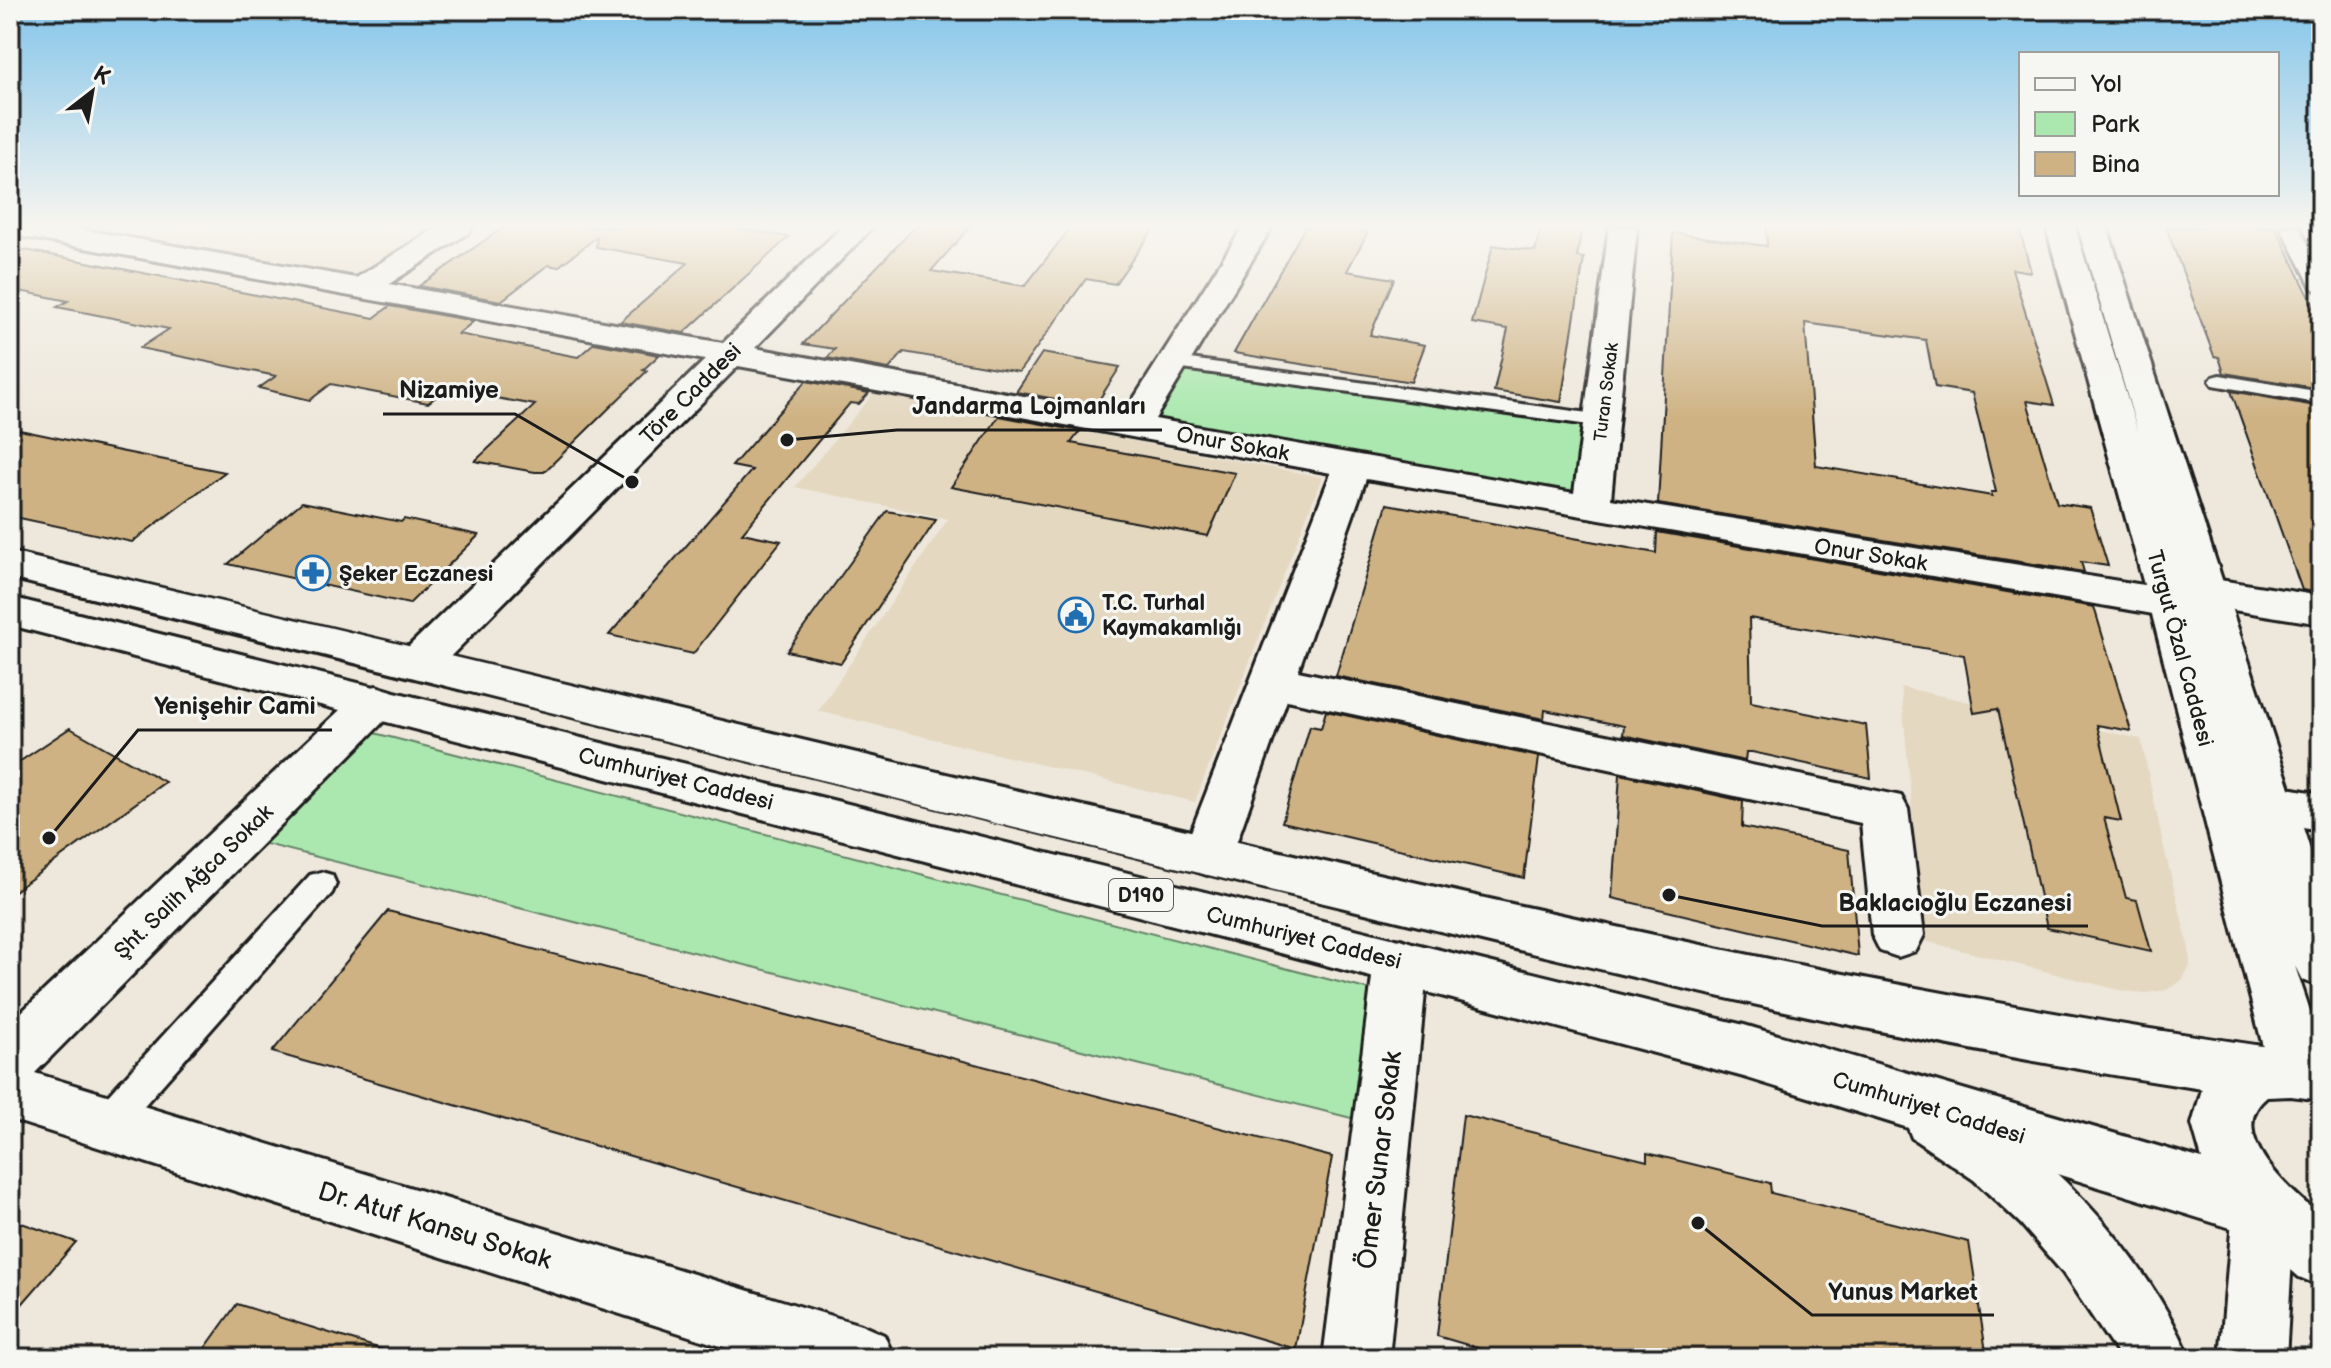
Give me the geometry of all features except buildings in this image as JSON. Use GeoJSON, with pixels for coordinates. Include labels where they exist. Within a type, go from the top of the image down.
{"type":"FeatureCollection","features":[{"type":"Feature","properties":{"kind":"main road","name":"Onur Sokak"},"geometry":{"type":"LineString","coordinates":[[378,291],[1591,508],[2196,602],[2321,610]]}},
{"type":"Feature","properties":{"kind":"main road","name":"Töre Caddesi"},"geometry":{"type":"LineString","coordinates":[[420,661],[794,291]]}},
{"type":"Feature","properties":{"kind":"main road"},"geometry":{"type":"LineString","coordinates":[[1134,425],[1219,291]]}},
{"type":"Feature","properties":{"kind":"main road","name":"Turan Sokak"},"geometry":{"type":"LineString","coordinates":[[1591,508],[1616,291]]}},
{"type":"Feature","properties":{"kind":"main road","name":"Turgut Özal Caddesi"},"geometry":{"type":"LineString","coordinates":[[2083,291],[2272,804],[2321,964]]}},
{"type":"Feature","properties":{"kind":"main road","name":"Turgut Özal Caddesi"},"geometry":{"type":"LineString","coordinates":[[2110,291],[2196,602],[2293,1072]]}},
{"type":"Feature","properties":{"kind":"main road"},"geometry":{"type":"LineString","coordinates":[[1207,855],[1353,465]]}},
{"type":"Feature","properties":{"kind":"main road","name":"D190"},"geometry":{"type":"LineString","coordinates":[[10,565],[420,661],[1207,855],[1751,981],[1936,1020],[2117,1052],[2293,1072]]}},
{"type":"Feature","properties":{"kind":"main road","name":"Cumhuriyet Caddesi"},"geometry":{"type":"LineString","coordinates":[[10,611],[1744,1051],[2264,1208]]}},
{"type":"Feature","properties":{"kind":"main road"},"geometry":{"type":"LineString","coordinates":[[1272,681],[1884,809],[1898,935]]}},
{"type":"Feature","properties":{"kind":"main road","name":"Şht. Salih Ağca Sokak"},"geometry":{"type":"LineString","coordinates":[[10,1060],[376,702]]}},
{"type":"Feature","properties":{"kind":"main road"},"geometry":{"type":"LineString","coordinates":[[2272,804],[2321,813]]}},
{"type":"Feature","properties":{"kind":"main road","name":"Ömer Sunar Sokak"},"geometry":{"type":"LineString","coordinates":[[1356,1358],[1401,962]]}},
{"type":"Feature","properties":{"kind":"main road","name":"Cumhuriyet Caddesi"},"geometry":{"type":"LineString","coordinates":[[2293,1072],[2235,1087],[2227,1098],[2223,1130],[2232,1158],[2264,1208],[2284,1228],[2321,1255]]}},
{"type":"Feature","properties":{"kind":"main road","name":"Dr. Atuf Kansu Sokak"},"geometry":{"type":"LineString","coordinates":[[10,1092],[861,1358]]}},
{"type":"Feature","properties":{"kind":"main road"},"geometry":{"type":"LineString","coordinates":[[1908,1101],[1995,1159],[2052,1213],[2097,1266],[2157,1358]]}},
{"type":"Feature","properties":{"kind":"main road"},"geometry":{"type":"LineString","coordinates":[[2253,1358],[2264,1208]]}},
{"type":"Feature","properties":{"kind":"lane"},"geometry":{"type":"LineString","coordinates":[[1175,363],[1603,421]]}},
{"type":"Feature","properties":{"kind":"lane"},"geometry":{"type":"LineString","coordinates":[[2220,381],[2321,398]]}},
{"type":"Feature","properties":{"kind":"lane"},"geometry":{"type":"LineString","coordinates":[[106,1123],[321,884]]}},
{"type":"Feature","properties":{"kind":"shaded area","name":"T.C. Turhal Kaymakamlığı"},"geometry":{"type":"Polygon","coordinates":[[[875,392],[1322,477],[1195,802],[818,711],[948,519],[795,487],[875,392]]]}},
{"type":"Feature","properties":{"kind":"shaded area"},"geometry":{"type":"Polygon","coordinates":[[[1901,687],[2141,739],[2189,948],[2190,966],[2182,980],[2167,990],[2146,993],[2123,991],[1924,941],[1901,687]]]}},
{"type":"Feature","properties":{"kind":"green space"},"geometry":{"type":"Polygon","coordinates":[[[1175,363],[1603,421],[1591,508],[1134,425],[1175,363]]]}},
{"type":"Feature","properties":{"kind":"green space"},"geometry":{"type":"Polygon","coordinates":[[[351,727],[1397,997],[1383,1126],[238,837],[351,727]]]}},
{"type":"Feature","properties":{"kind":"place","name":"Jandarma Lojmanları"},"geometry":{"type":"Point","coordinates":[787,440]}},
{"type":"Feature","properties":{"kind":"place","name":"Nizamiye"},"geometry":{"type":"Point","coordinates":[632,482]}},
{"type":"Feature","properties":{"kind":"place","name":"Şeker Eczanesi"},"geometry":{"type":"Point","coordinates":[313,573]}},
{"type":"Feature","properties":{"kind":"place","name":"T.C. Turhal Kaymakamlığı"},"geometry":{"type":"Point","coordinates":[1076,615]}},
{"type":"Feature","properties":{"kind":"place","name":"Yenişehir Cami"},"geometry":{"type":"Point","coordinates":[49,838]}},
{"type":"Feature","properties":{"kind":"place","name":"Baklacıoğlu Eczanesi"},"geometry":{"type":"Point","coordinates":[1669,895]}},
{"type":"Feature","properties":{"kind":"place","name":"Yunus Market"},"geometry":{"type":"Point","coordinates":[1698,1223]}}]}
